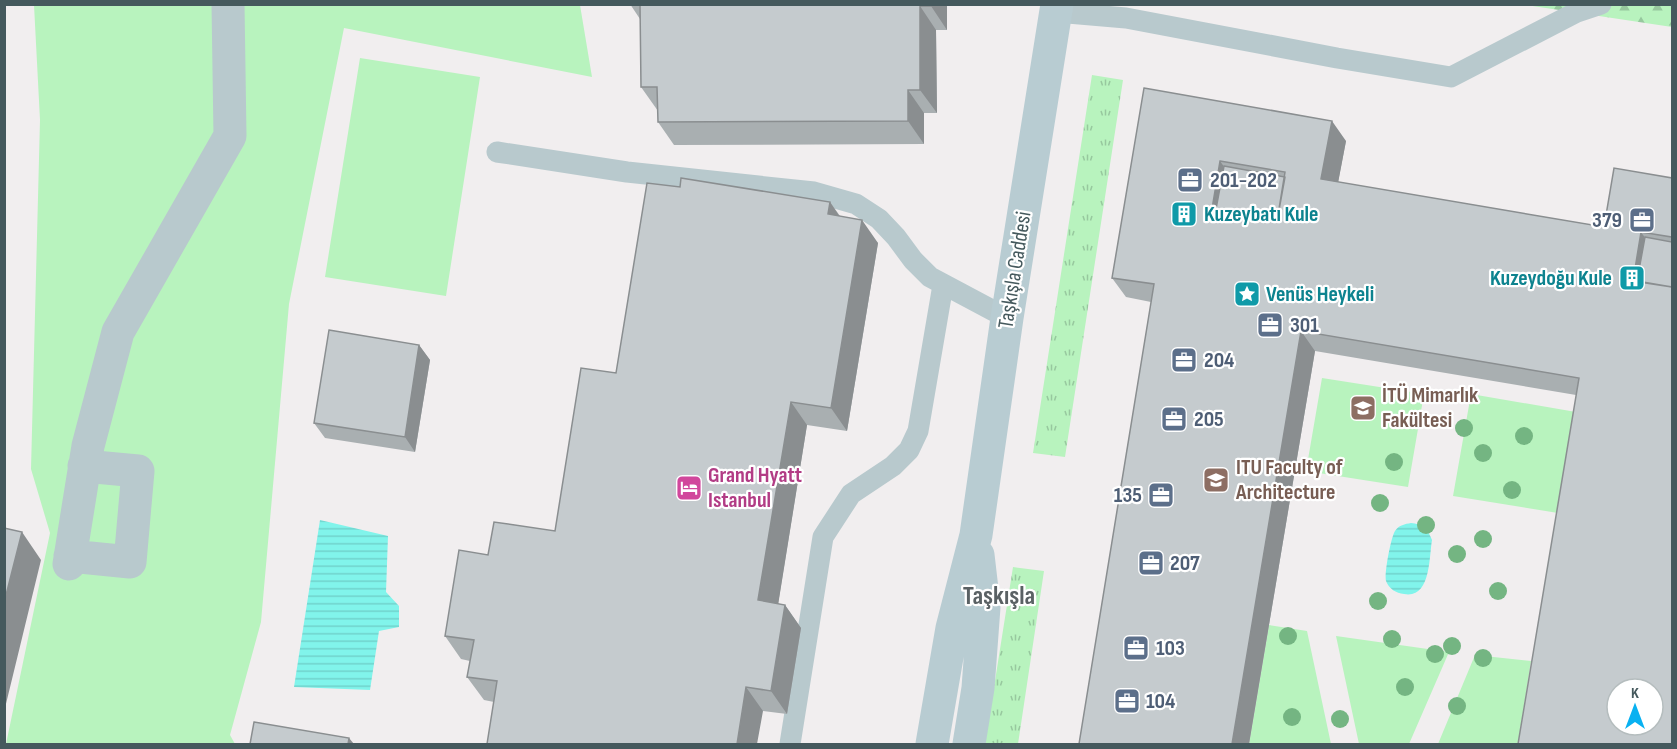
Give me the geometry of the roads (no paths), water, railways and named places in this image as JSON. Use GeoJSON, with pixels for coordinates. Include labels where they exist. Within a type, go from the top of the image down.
{"type":"FeatureCollection","features":[{"type":"Feature","properties":{"kind":"main road","name":"Taşkışla Caddesi"},"geometry":{"type":"LineString","coordinates":[[932,744],[952,628],[976,535],[1007,318],[1057,8]]}},
{"type":"Feature","properties":{"kind":"main road","name":"Taşkışla Caddesi"},"geometry":{"type":"LineString","coordinates":[[969,744],[978,688],[984,607],[976,535]]}},
{"type":"Feature","properties":{"kind":"street"},"geometry":{"type":"LineString","coordinates":[[84,466],[138,471],[130,562],[70,560],[84,466],[118,332],[230,136],[228,4]]}},
{"type":"Feature","properties":{"kind":"lane"},"geometry":{"type":"LineString","coordinates":[[1057,8],[1126,18],[1337,58],[1451,76],[1576,12],[1601,4]]}},
{"type":"Feature","properties":{"kind":"lane"},"geometry":{"type":"LineString","coordinates":[[497,152],[627,172],[814,192],[856,204],[879,219],[930,277],[1007,318]]}},
{"type":"Feature","properties":{"kind":"lane"},"geometry":{"type":"LineString","coordinates":[[789,744],[823,537],[851,494],[892,466],[909,450],[918,431],[943,285]]}},
{"type":"Feature","properties":{"kind":"water"},"geometry":{"type":"Polygon","coordinates":[[[320,520],[388,536],[386,592],[399,606],[399,627],[379,631],[370,690],[294,687],[320,520]]]}},
{"type":"Feature","properties":{"kind":"water"},"geometry":{"type":"Polygon","coordinates":[[[1411,523],[1424,528],[1432,540],[1424,584],[1413,594],[1404,594],[1396,592],[1389,586],[1386,581],[1386,571],[1395,531],[1404,524],[1411,523]]]}},
{"type":"Feature","properties":{"kind":"place","name":"201-202"},"geometry":{"type":"Point","coordinates":[1190,180]}},
{"type":"Feature","properties":{"kind":"place","name":"Kuzeybatı Kule"},"geometry":{"type":"Point","coordinates":[1184,214]}},
{"type":"Feature","properties":{"kind":"place","name":"379"},"geometry":{"type":"Point","coordinates":[1642,220]}},
{"type":"Feature","properties":{"kind":"place","name":"Kuzeydoğu Kule"},"geometry":{"type":"Point","coordinates":[1632,278]}},
{"type":"Feature","properties":{"kind":"place","name":"Venüs Heykeli"},"geometry":{"type":"Point","coordinates":[1247,294]}},
{"type":"Feature","properties":{"kind":"place","name":"301"},"geometry":{"type":"Point","coordinates":[1270,325]}},
{"type":"Feature","properties":{"kind":"place","name":"204"},"geometry":{"type":"Point","coordinates":[1184,360]}},
{"type":"Feature","properties":{"kind":"place","name":"İTÜ Mimarlık Fakültesi"},"geometry":{"type":"Point","coordinates":[1363,408]}},
{"type":"Feature","properties":{"kind":"place","name":"205"},"geometry":{"type":"Point","coordinates":[1174,419]}},
{"type":"Feature","properties":{"kind":"place","name":"ITU Faculty of Architecture"},"geometry":{"type":"Point","coordinates":[1216,480]}},
{"type":"Feature","properties":{"kind":"place","name":"Grand Hyatt Istanbul"},"geometry":{"type":"Point","coordinates":[689,488]}},
{"type":"Feature","properties":{"kind":"place","name":"135"},"geometry":{"type":"Point","coordinates":[1161,495]}},
{"type":"Feature","properties":{"kind":"place","name":"207"},"geometry":{"type":"Point","coordinates":[1151,563]}},
{"type":"Feature","properties":{"kind":"place","name":"103"},"geometry":{"type":"Point","coordinates":[1136,648]}},
{"type":"Feature","properties":{"kind":"place","name":"104"},"geometry":{"type":"Point","coordinates":[1127,701]}},
{"type":"Feature","properties":{"kind":"district","name":"Taşkışla"},"geometry":{"type":"Point","coordinates":[999,596]}}]}
